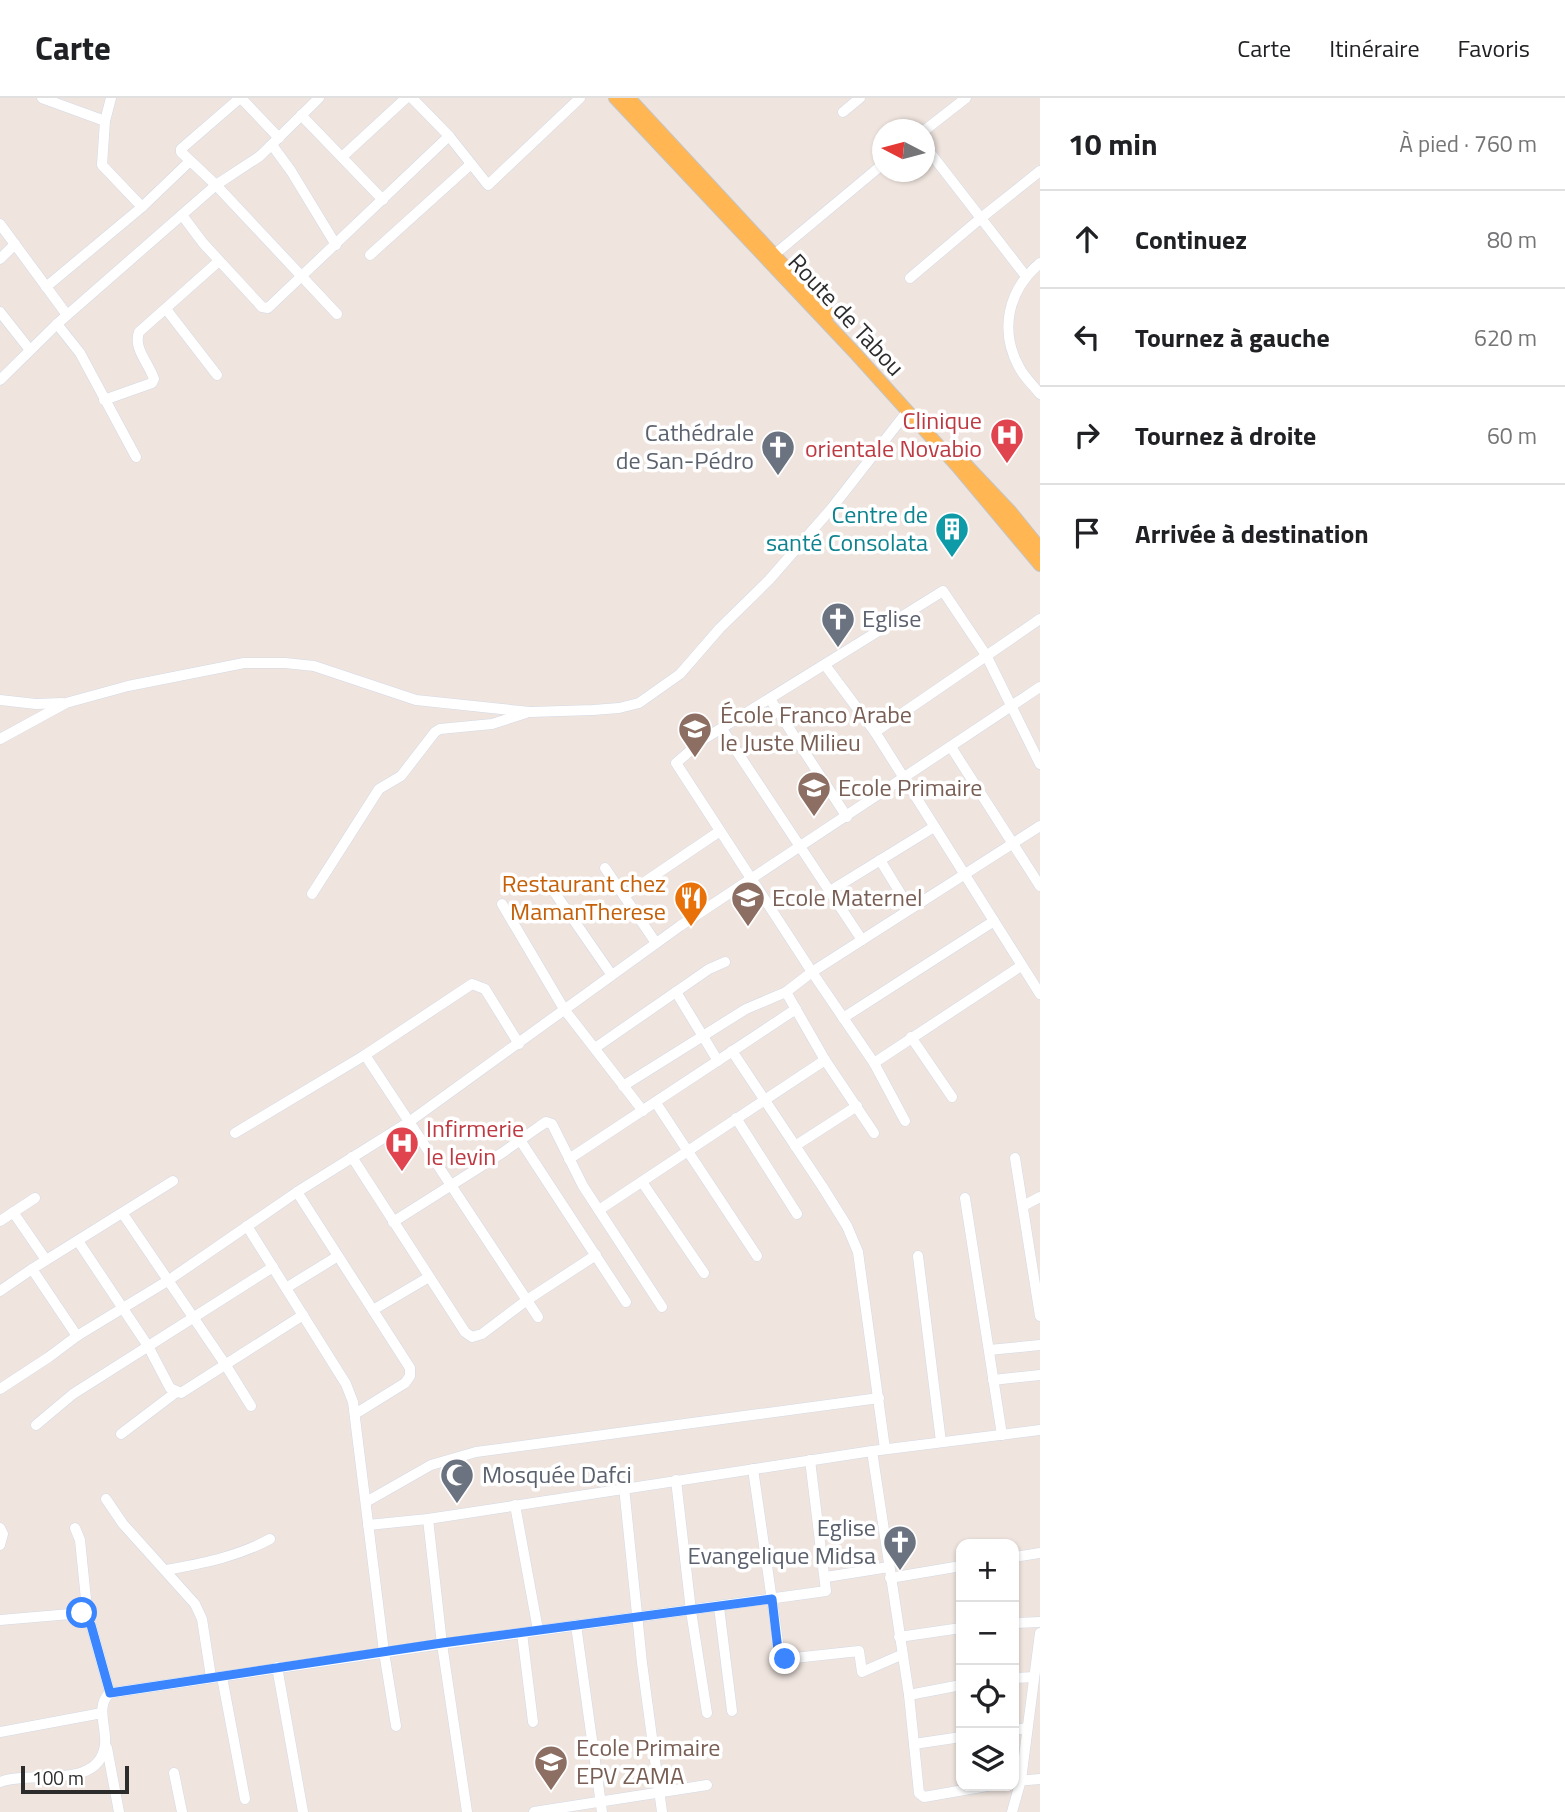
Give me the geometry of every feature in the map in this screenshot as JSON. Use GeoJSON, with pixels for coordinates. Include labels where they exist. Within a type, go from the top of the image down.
{"type":"FeatureCollection","features":[{"type":"Feature","properties":{"kind":"main road","name":"Route de Tabou"},"geometry":{"type":"LineString","coordinates":[[615,98],[957,466],[1040,565]]}},
{"type":"Feature","properties":{"kind":"main road","name":"Route de Tabou"},"geometry":{"type":"LineString","coordinates":[[629,98],[775,254],[908,404],[1010,511],[1040,548]]}},
{"type":"Feature","properties":{"kind":"street"},"geometry":{"type":"LineString","coordinates":[[42,98],[105,121]]}},
{"type":"Feature","properties":{"kind":"street"},"geometry":{"type":"LineString","coordinates":[[111,98],[105,121],[102,165],[142,206]]}},
{"type":"Feature","properties":{"kind":"street"},"geometry":{"type":"LineString","coordinates":[[336,245],[275,142],[240,98],[181,149],[337,314]]}},
{"type":"Feature","properties":{"kind":"street"},"geometry":{"type":"LineString","coordinates":[[0,380],[67,315],[216,185],[249,164],[275,142],[319,98]]}},
{"type":"Feature","properties":{"kind":"street"},"geometry":{"type":"LineString","coordinates":[[342,157],[406,98]]}},
{"type":"Feature","properties":{"kind":"street"},"geometry":{"type":"LineString","coordinates":[[412,98],[449,136],[488,185],[580,98]]}},
{"type":"Feature","properties":{"kind":"street"},"geometry":{"type":"LineString","coordinates":[[843,111],[860,98]]}},
{"type":"Feature","properties":{"kind":"street"},"geometry":{"type":"LineString","coordinates":[[935,122],[966,98]]}},
{"type":"Feature","properties":{"kind":"street"},"geometry":{"type":"LineString","coordinates":[[301,116],[383,200]]}},
{"type":"Feature","properties":{"kind":"street"},"geometry":{"type":"LineString","coordinates":[[182,215],[219,261],[265,308],[303,276],[449,136]]}},
{"type":"Feature","properties":{"kind":"street"},"geometry":{"type":"LineString","coordinates":[[935,159],[1025,275]]}},
{"type":"Feature","properties":{"kind":"street"},"geometry":{"type":"LineString","coordinates":[[46,287],[142,206],[190,161]]}},
{"type":"Feature","properties":{"kind":"street"},"geometry":{"type":"LineString","coordinates":[[370,255],[471,164]]}},
{"type":"Feature","properties":{"kind":"street"},"geometry":{"type":"LineString","coordinates":[[910,278],[1040,172]]}},
{"type":"Feature","properties":{"kind":"street"},"geometry":{"type":"LineString","coordinates":[[775,254],[872,173]]}},
{"type":"Feature","properties":{"kind":"street"},"geometry":{"type":"LineString","coordinates":[[0,224],[67,315]]}},
{"type":"Feature","properties":{"kind":"street"},"geometry":{"type":"LineString","coordinates":[[0,259],[15,244]]}},
{"type":"Feature","properties":{"kind":"street"},"geometry":{"type":"LineString","coordinates":[[104,401],[152,383],[152,373],[140,350],[137,338],[139,332],[219,261]]}},
{"type":"Feature","properties":{"kind":"street"},"geometry":{"type":"LineString","coordinates":[[1040,263],[1025,275],[1014,297],[1007,321],[1009,340],[1020,368],[1040,394]]}},
{"type":"Feature","properties":{"kind":"street"},"geometry":{"type":"LineString","coordinates":[[166,309],[217,375]]}},
{"type":"Feature","properties":{"kind":"street"},"geometry":{"type":"LineString","coordinates":[[0,312],[30,350]]}},
{"type":"Feature","properties":{"kind":"street"},"geometry":{"type":"LineString","coordinates":[[57,324],[80,353],[136,457]]}},
{"type":"Feature","properties":{"kind":"street"},"geometry":{"type":"LineString","coordinates":[[0,739],[66,703],[128,686],[244,663],[314,666],[416,700],[530,712],[593,710],[639,703],[680,674],[720,628],[769,580],[831,509],[906,413]]}},
{"type":"Feature","properties":{"kind":"street"},"geometry":{"type":"LineString","coordinates":[[905,1121],[874,1063],[676,763],[704,739],[943,591],[986,654],[1039,758]]}},
{"type":"Feature","properties":{"kind":"street"},"geometry":{"type":"LineString","coordinates":[[875,732],[1040,619]]}},
{"type":"Feature","properties":{"kind":"street"},"geometry":{"type":"LineString","coordinates":[[825,665],[875,732],[1040,994]]}},
{"type":"Feature","properties":{"kind":"street"},"geometry":{"type":"LineString","coordinates":[[1,1387],[77,1336],[169,1280],[297,1192],[409,1122],[611,974],[1040,687]]}},
{"type":"Feature","properties":{"kind":"street"},"geometry":{"type":"LineString","coordinates":[[769,699],[847,817]]}},
{"type":"Feature","properties":{"kind":"street"},"geometry":{"type":"LineString","coordinates":[[0,700],[36,704],[66,703]]}},
{"type":"Feature","properties":{"kind":"street"},"geometry":{"type":"LineString","coordinates":[[312,894],[379,789],[401,776],[435,732],[440,729],[492,724],[530,712]]}},
{"type":"Feature","properties":{"kind":"street"},"geometry":{"type":"LineString","coordinates":[[722,729],[862,940]]}},
{"type":"Feature","properties":{"kind":"street"},"geometry":{"type":"LineString","coordinates":[[951,747],[1040,886]]}},
{"type":"Feature","properties":{"kind":"street"},"geometry":{"type":"LineString","coordinates":[[624,1086],[746,1009],[786,992],[812,972],[1040,826]]}},
{"type":"Feature","properties":{"kind":"street"},"geometry":{"type":"LineString","coordinates":[[830,891],[934,827]]}},
{"type":"Feature","properties":{"kind":"street"},"geometry":{"type":"LineString","coordinates":[[624,896],[720,831]]}},
{"type":"Feature","properties":{"kind":"street"},"geometry":{"type":"LineString","coordinates":[[880,860],[910,909]]}},
{"type":"Feature","properties":{"kind":"street"},"geometry":{"type":"LineString","coordinates":[[606,868],[656,943]]}},
{"type":"Feature","properties":{"kind":"street"},"geometry":{"type":"LineString","coordinates":[[548,883],[611,974]]}},
{"type":"Feature","properties":{"kind":"street"},"geometry":{"type":"LineString","coordinates":[[502,904],[565,1009],[643,1111]]}},
{"type":"Feature","properties":{"kind":"street"},"geometry":{"type":"LineString","coordinates":[[843,1018],[994,921]]}},
{"type":"Feature","properties":{"kind":"street"},"geometry":{"type":"LineString","coordinates":[[595,1048],[714,966],[725,962]]}},
{"type":"Feature","properties":{"kind":"street"},"geometry":{"type":"LineString","coordinates":[[874,1063],[1021,966]]}},
{"type":"Feature","properties":{"kind":"street"},"geometry":{"type":"LineString","coordinates":[[235,1133],[365,1055],[472,984],[485,989],[519,1044]]}},
{"type":"Feature","properties":{"kind":"street"},"geometry":{"type":"LineString","coordinates":[[676,992],[718,1061]]}},
{"type":"Feature","properties":{"kind":"street"},"geometry":{"type":"LineString","coordinates":[[786,992],[825,1060],[874,1133]]}},
{"type":"Feature","properties":{"kind":"street"},"geometry":{"type":"LineString","coordinates":[[569,1159],[796,1009]]}},
{"type":"Feature","properties":{"kind":"street"},"geometry":{"type":"LineString","coordinates":[[911,1037],[952,1097]]}},
{"type":"Feature","properties":{"kind":"street"},"geometry":{"type":"LineString","coordinates":[[732,1051],[847,1226],[858,1252],[885,1449]]}},
{"type":"Feature","properties":{"kind":"street"},"geometry":{"type":"LineString","coordinates":[[365,1055],[538,1317]]}},
{"type":"Feature","properties":{"kind":"street"},"geometry":{"type":"LineString","coordinates":[[599,1210],[825,1060]]}},
{"type":"Feature","properties":{"kind":"street"},"geometry":{"type":"LineString","coordinates":[[656,1102],[757,1256]]}},
{"type":"Feature","properties":{"kind":"street"},"geometry":{"type":"LineString","coordinates":[[795,1146],[857,1106]]}},
{"type":"Feature","properties":{"kind":"street"},"geometry":{"type":"LineString","coordinates":[[736,1118],[797,1214]]}},
{"type":"Feature","properties":{"kind":"street"},"geometry":{"type":"LineString","coordinates":[[393,1222],[546,1122],[552,1124],[599,1210],[662,1307]]}},
{"type":"Feature","properties":{"kind":"street"},"geometry":{"type":"LineString","coordinates":[[520,1140],[626,1302]]}},
{"type":"Feature","properties":{"kind":"street"},"geometry":{"type":"LineString","coordinates":[[352,1157],[465,1332],[472,1337],[482,1334],[527,1300],[596,1255]]}},
{"type":"Feature","properties":{"kind":"street"},"geometry":{"type":"LineString","coordinates":[[1015,1158],[1040,1316]]}},
{"type":"Feature","properties":{"kind":"street"},"geometry":{"type":"LineString","coordinates":[[0,1291],[173,1181]]}},
{"type":"Feature","properties":{"kind":"street"},"geometry":{"type":"LineString","coordinates":[[642,1182],[704,1273]]}},
{"type":"Feature","properties":{"kind":"street"},"geometry":{"type":"LineString","coordinates":[[297,1192],[410,1367],[410,1376],[405,1383],[355,1413]]}},
{"type":"Feature","properties":{"kind":"street"},"geometry":{"type":"LineString","coordinates":[[1023,1206],[1040,1197]]}},
{"type":"Feature","properties":{"kind":"street"},"geometry":{"type":"LineString","coordinates":[[0,1221],[35,1198]]}},
{"type":"Feature","properties":{"kind":"street"},"geometry":{"type":"LineString","coordinates":[[965,1198],[1002,1435]]}},
{"type":"Feature","properties":{"kind":"street"},"geometry":{"type":"LineString","coordinates":[[13,1212],[46,1260]]}},
{"type":"Feature","properties":{"kind":"street"},"geometry":{"type":"LineString","coordinates":[[122,1214],[169,1280],[251,1406]]}},
{"type":"Feature","properties":{"kind":"street"},"geometry":{"type":"LineString","coordinates":[[247,1226],[346,1384],[355,1413],[384,1652],[396,1726]]}},
{"type":"Feature","properties":{"kind":"street"},"geometry":{"type":"LineString","coordinates":[[78,1241],[148,1346],[175,1393]]}},
{"type":"Feature","properties":{"kind":"street"},"geometry":{"type":"LineString","coordinates":[[286,1288],[338,1256]]}},
{"type":"Feature","properties":{"kind":"street"},"geometry":{"type":"LineString","coordinates":[[918,1256],[941,1442]]}},
{"type":"Feature","properties":{"kind":"street"},"geometry":{"type":"LineString","coordinates":[[36,1425],[64,1400],[273,1266]]}},
{"type":"Feature","properties":{"kind":"street"},"geometry":{"type":"LineString","coordinates":[[32,1269],[77,1336]]}},
{"type":"Feature","properties":{"kind":"street"},"geometry":{"type":"LineString","coordinates":[[373,1310],[429,1277]]}},
{"type":"Feature","properties":{"kind":"street"},"geometry":{"type":"LineString","coordinates":[[121,1434],[175,1393],[181,1393],[303,1315]]}},
{"type":"Feature","properties":{"kind":"street"},"geometry":{"type":"LineString","coordinates":[[989,1350],[1040,1345]]}},
{"type":"Feature","properties":{"kind":"street"},"geometry":{"type":"LineString","coordinates":[[993,1380],[1040,1375]]}},
{"type":"Feature","properties":{"kind":"street"},"geometry":{"type":"LineString","coordinates":[[366,1502],[431,1465],[476,1452],[879,1398]]}},
{"type":"Feature","properties":{"kind":"street"},"geometry":{"type":"LineString","coordinates":[[369,1525],[428,1519],[885,1449],[1040,1430]]}},
{"type":"Feature","properties":{"kind":"street"},"geometry":{"type":"LineString","coordinates":[[872,1451],[909,1695],[916,1784],[919,1793],[924,1797],[958,1791]]}},
{"type":"Feature","properties":{"kind":"street"},"geometry":{"type":"LineString","coordinates":[[119,1812],[102,1713],[105,1697],[110,1693],[442,1643],[826,1591],[810,1460]]}},
{"type":"Feature","properties":{"kind":"street"},"geometry":{"type":"LineString","coordinates":[[752,1469],[780,1656],[785,1659],[859,1651],[862,1672],[901,1655]]}},
{"type":"Feature","properties":{"kind":"street"},"geometry":{"type":"LineString","coordinates":[[676,1480],[691,1611],[707,1713]]}},
{"type":"Feature","properties":{"kind":"street"},"geometry":{"type":"LineString","coordinates":[[624,1487],[637,1617],[662,1812]]}},
{"type":"Feature","properties":{"kind":"street"},"geometry":{"type":"LineString","coordinates":[[106,1499],[123,1524],[195,1604],[202,1619],[245,1799]]}},
{"type":"Feature","properties":{"kind":"street"},"geometry":{"type":"LineString","coordinates":[[515,1505],[538,1630]]}},
{"type":"Feature","properties":{"kind":"street"},"geometry":{"type":"LineString","coordinates":[[428,1519],[442,1643],[467,1812]]}},
{"type":"Feature","properties":{"kind":"street"},"geometry":{"type":"LineString","coordinates":[[0,1528],[3,1534],[0,1545]]}},
{"type":"Feature","properties":{"kind":"street"},"geometry":{"type":"LineString","coordinates":[[75,1528],[80,1540],[88,1619]]}},
{"type":"Feature","properties":{"kind":"street"},"geometry":{"type":"LineString","coordinates":[[167,1570],[212,1562],[249,1550],[270,1539]]}},
{"type":"Feature","properties":{"kind":"street"},"geometry":{"type":"LineString","coordinates":[[1019,1556],[1040,1553]]}},
{"type":"Feature","properties":{"kind":"street"},"geometry":{"type":"LineString","coordinates":[[826,1577],[956,1566]]}},
{"type":"Feature","properties":{"kind":"street"},"geometry":{"type":"LineString","coordinates":[[719,1607],[732,1711]]}},
{"type":"Feature","properties":{"kind":"street"},"geometry":{"type":"LineString","coordinates":[[0,1620],[82,1613],[91,1625],[110,1693]]}},
{"type":"Feature","properties":{"kind":"street"},"geometry":{"type":"LineString","coordinates":[[1019,1623],[1040,1622]]}},
{"type":"Feature","properties":{"kind":"street"},"geometry":{"type":"LineString","coordinates":[[576,1625],[601,1807]]}},
{"type":"Feature","properties":{"kind":"street"},"geometry":{"type":"LineString","coordinates":[[899,1637],[956,1629]]}},
{"type":"Feature","properties":{"kind":"street"},"geometry":{"type":"LineString","coordinates":[[522,1633],[533,1722]]}},
{"type":"Feature","properties":{"kind":"street"},"geometry":{"type":"LineString","coordinates":[[1019,1770],[1027,1728],[1035,1712],[1034,1677],[1040,1633]]}},
{"type":"Feature","properties":{"kind":"street"},"geometry":{"type":"LineString","coordinates":[[277,1667],[303,1812]]}},
{"type":"Feature","properties":{"kind":"street"},"geometry":{"type":"LineString","coordinates":[[1019,1678],[1034,1677]]}},
{"type":"Feature","properties":{"kind":"street"},"geometry":{"type":"LineString","coordinates":[[909,1695],[956,1686]]}},
{"type":"Feature","properties":{"kind":"street"},"geometry":{"type":"LineString","coordinates":[[0,1732],[102,1713]]}},
{"type":"Feature","properties":{"kind":"street"},"geometry":{"type":"LineString","coordinates":[[1019,1729],[1027,1728]]}},
{"type":"Feature","properties":{"kind":"street"},"geometry":{"type":"LineString","coordinates":[[914,1744],[956,1738]]}},
{"type":"Feature","properties":{"kind":"street"},"geometry":{"type":"LineString","coordinates":[[0,1782],[17,1778],[79,1774],[102,1759],[105,1740]]}},
{"type":"Feature","properties":{"kind":"street"},"geometry":{"type":"LineString","coordinates":[[174,1773],[182,1812]]}},
{"type":"Feature","properties":{"kind":"street"},"geometry":{"type":"LineString","coordinates":[[1019,1780],[1040,1779]]}},
{"type":"Feature","properties":{"kind":"street"},"geometry":{"type":"LineString","coordinates":[[534,1812],[601,1807],[708,1785]]}},
{"type":"Feature","properties":{"kind":"street"},"geometry":{"type":"LineString","coordinates":[[1012,1812],[1015,1791]]}},
{"type":"Feature","properties":{"kind":"place","name":"Clinique orientale Novabio"},"geometry":{"type":"Point","coordinates":[1007,465]}},
{"type":"Feature","properties":{"kind":"place","name":"Cathédrale de San-Pédro"},"geometry":{"type":"Point","coordinates":[778,477]}},
{"type":"Feature","properties":{"kind":"place","name":"Centre de santé Consolata"},"geometry":{"type":"Point","coordinates":[952,559]}},
{"type":"Feature","properties":{"kind":"place","name":"Eglise"},"geometry":{"type":"Point","coordinates":[838,649]}},
{"type":"Feature","properties":{"kind":"place","name":"École Franco Arabe le Juste Milieu"},"geometry":{"type":"Point","coordinates":[695,759]}},
{"type":"Feature","properties":{"kind":"place","name":"Ecole Primaire"},"geometry":{"type":"Point","coordinates":[814,818]}},
{"type":"Feature","properties":{"kind":"place","name":"Restaurant chez MamanTherese"},"geometry":{"type":"Point","coordinates":[691,928]}},
{"type":"Feature","properties":{"kind":"place","name":"Ecole Maternel"},"geometry":{"type":"Point","coordinates":[748,928]}},
{"type":"Feature","properties":{"kind":"place","name":"Infirmerie le levin"},"geometry":{"type":"Point","coordinates":[402,1173]}},
{"type":"Feature","properties":{"kind":"place","name":"Mosquée Dafci"},"geometry":{"type":"Point","coordinates":[457,1505]}},
{"type":"Feature","properties":{"kind":"place","name":"Eglise Evangelique Midsa"},"geometry":{"type":"Point","coordinates":[900,1572]}},
{"type":"Feature","properties":{"kind":"place","name":"Ecole Primaire EPV ZAMA"},"geometry":{"type":"Point","coordinates":[551,1792]}},
{"type":"Feature","properties":{"kind":"route"},"geometry":{"type":"LineString","coordinates":[[82,1613],[91,1625],[110,1693],[442,1643],[772,1599],[778,1650],[780,1656],[785,1659]]}}]}
